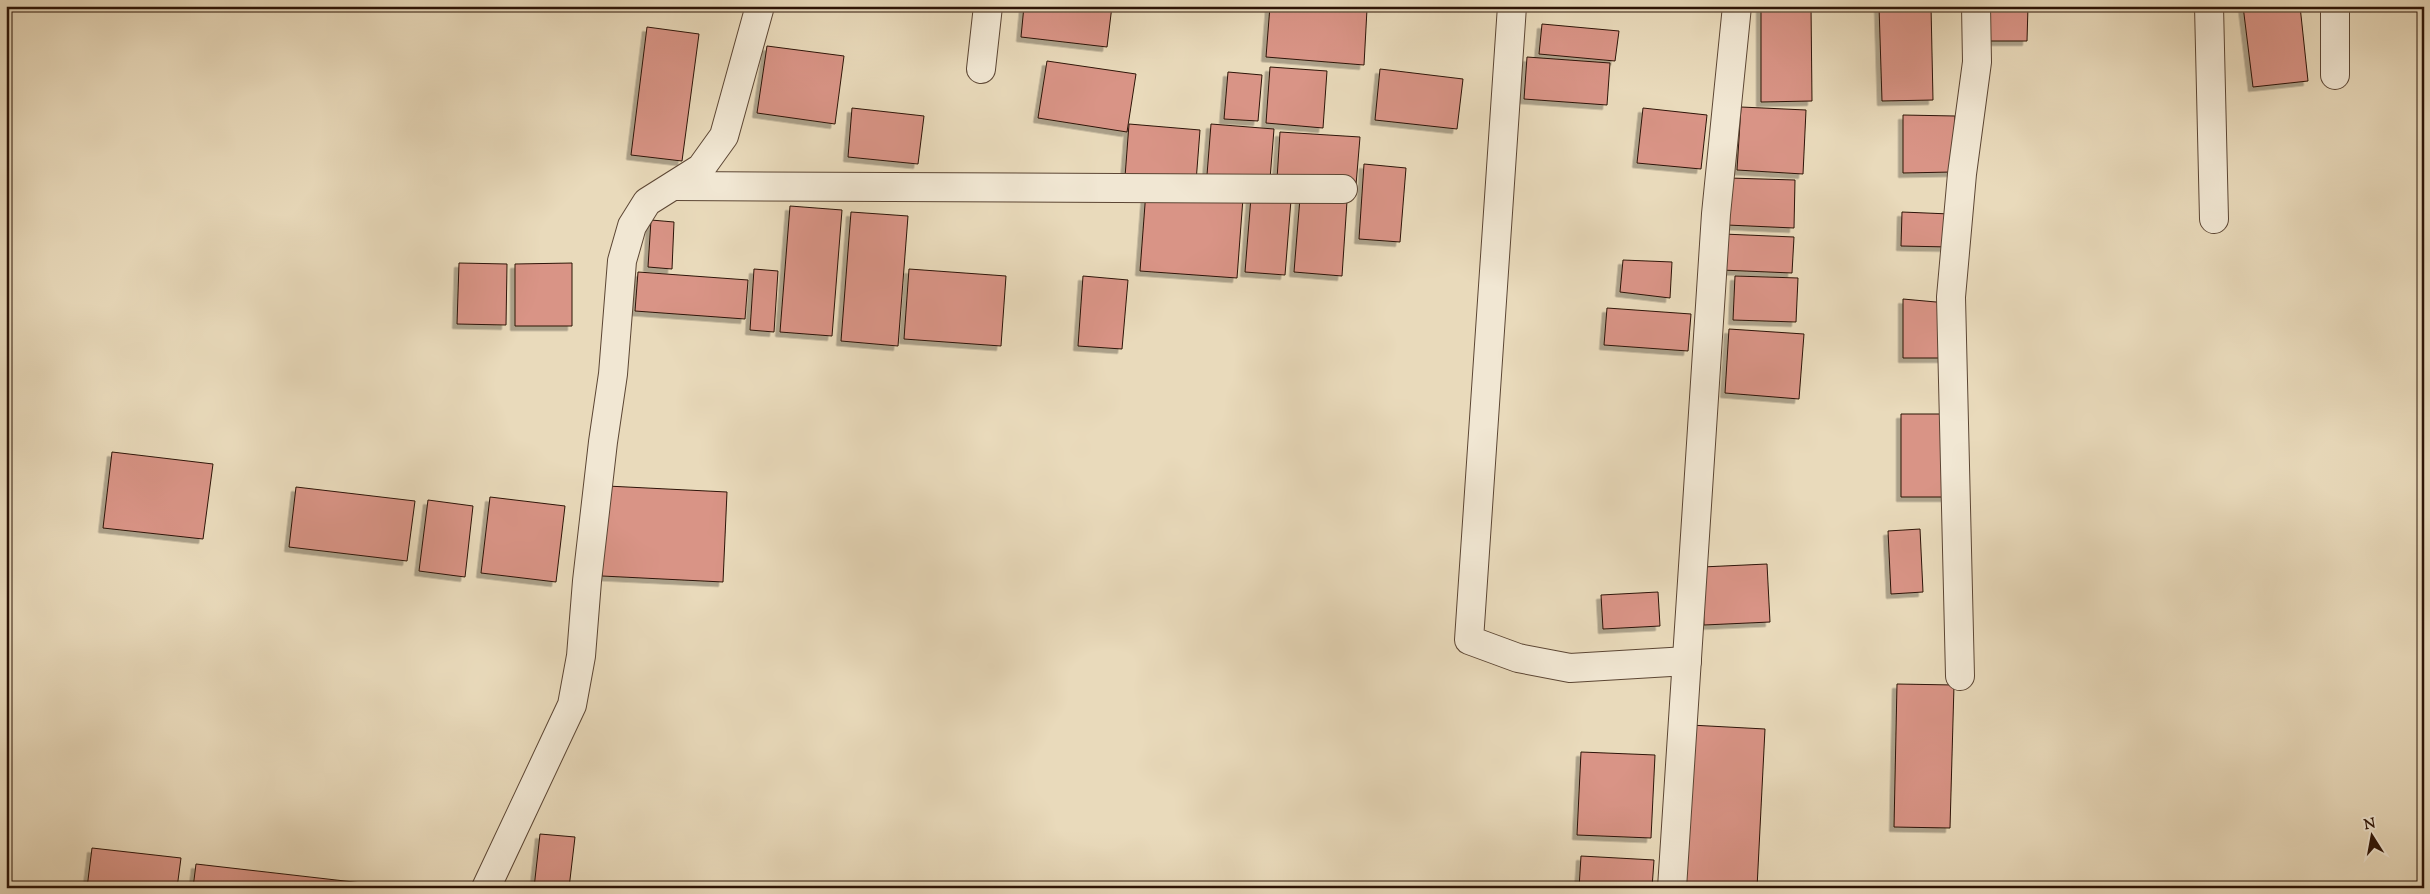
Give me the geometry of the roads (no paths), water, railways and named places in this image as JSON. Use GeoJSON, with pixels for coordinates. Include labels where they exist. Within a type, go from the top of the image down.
{"type":"FeatureCollection","features":[{"type":"Feature","properties":{"kind":"street"},"geometry":{"type":"LineString","coordinates":[[486,888],[572,705],[581,656],[595,512],[613,374],[622,261],[632,226],[647,202],[702,168],[724,136],[760,6]]}},
{"type":"Feature","properties":{"kind":"street"},"geometry":{"type":"LineString","coordinates":[[981,70],[988,6]]}},
{"type":"Feature","properties":{"kind":"street"},"geometry":{"type":"LineString","coordinates":[[1512,6],[1469,640],[1518,658],[1570,668],[1686,661]]}},
{"type":"Feature","properties":{"kind":"street"},"geometry":{"type":"LineString","coordinates":[[1672,888],[1716,214],[1737,6]]}},
{"type":"Feature","properties":{"kind":"street"},"geometry":{"type":"LineString","coordinates":[[1960,676],[1951,298],[1962,174],[1977,62],[1976,6]]}},
{"type":"Feature","properties":{"kind":"street"},"geometry":{"type":"LineString","coordinates":[[2208,6],[2214,219]]}},
{"type":"Feature","properties":{"kind":"street"},"geometry":{"type":"LineString","coordinates":[[2335,6],[2335,75]]}},
{"type":"Feature","properties":{"kind":"street"},"geometry":{"type":"LineString","coordinates":[[675,186],[1343,188]]}}]}
